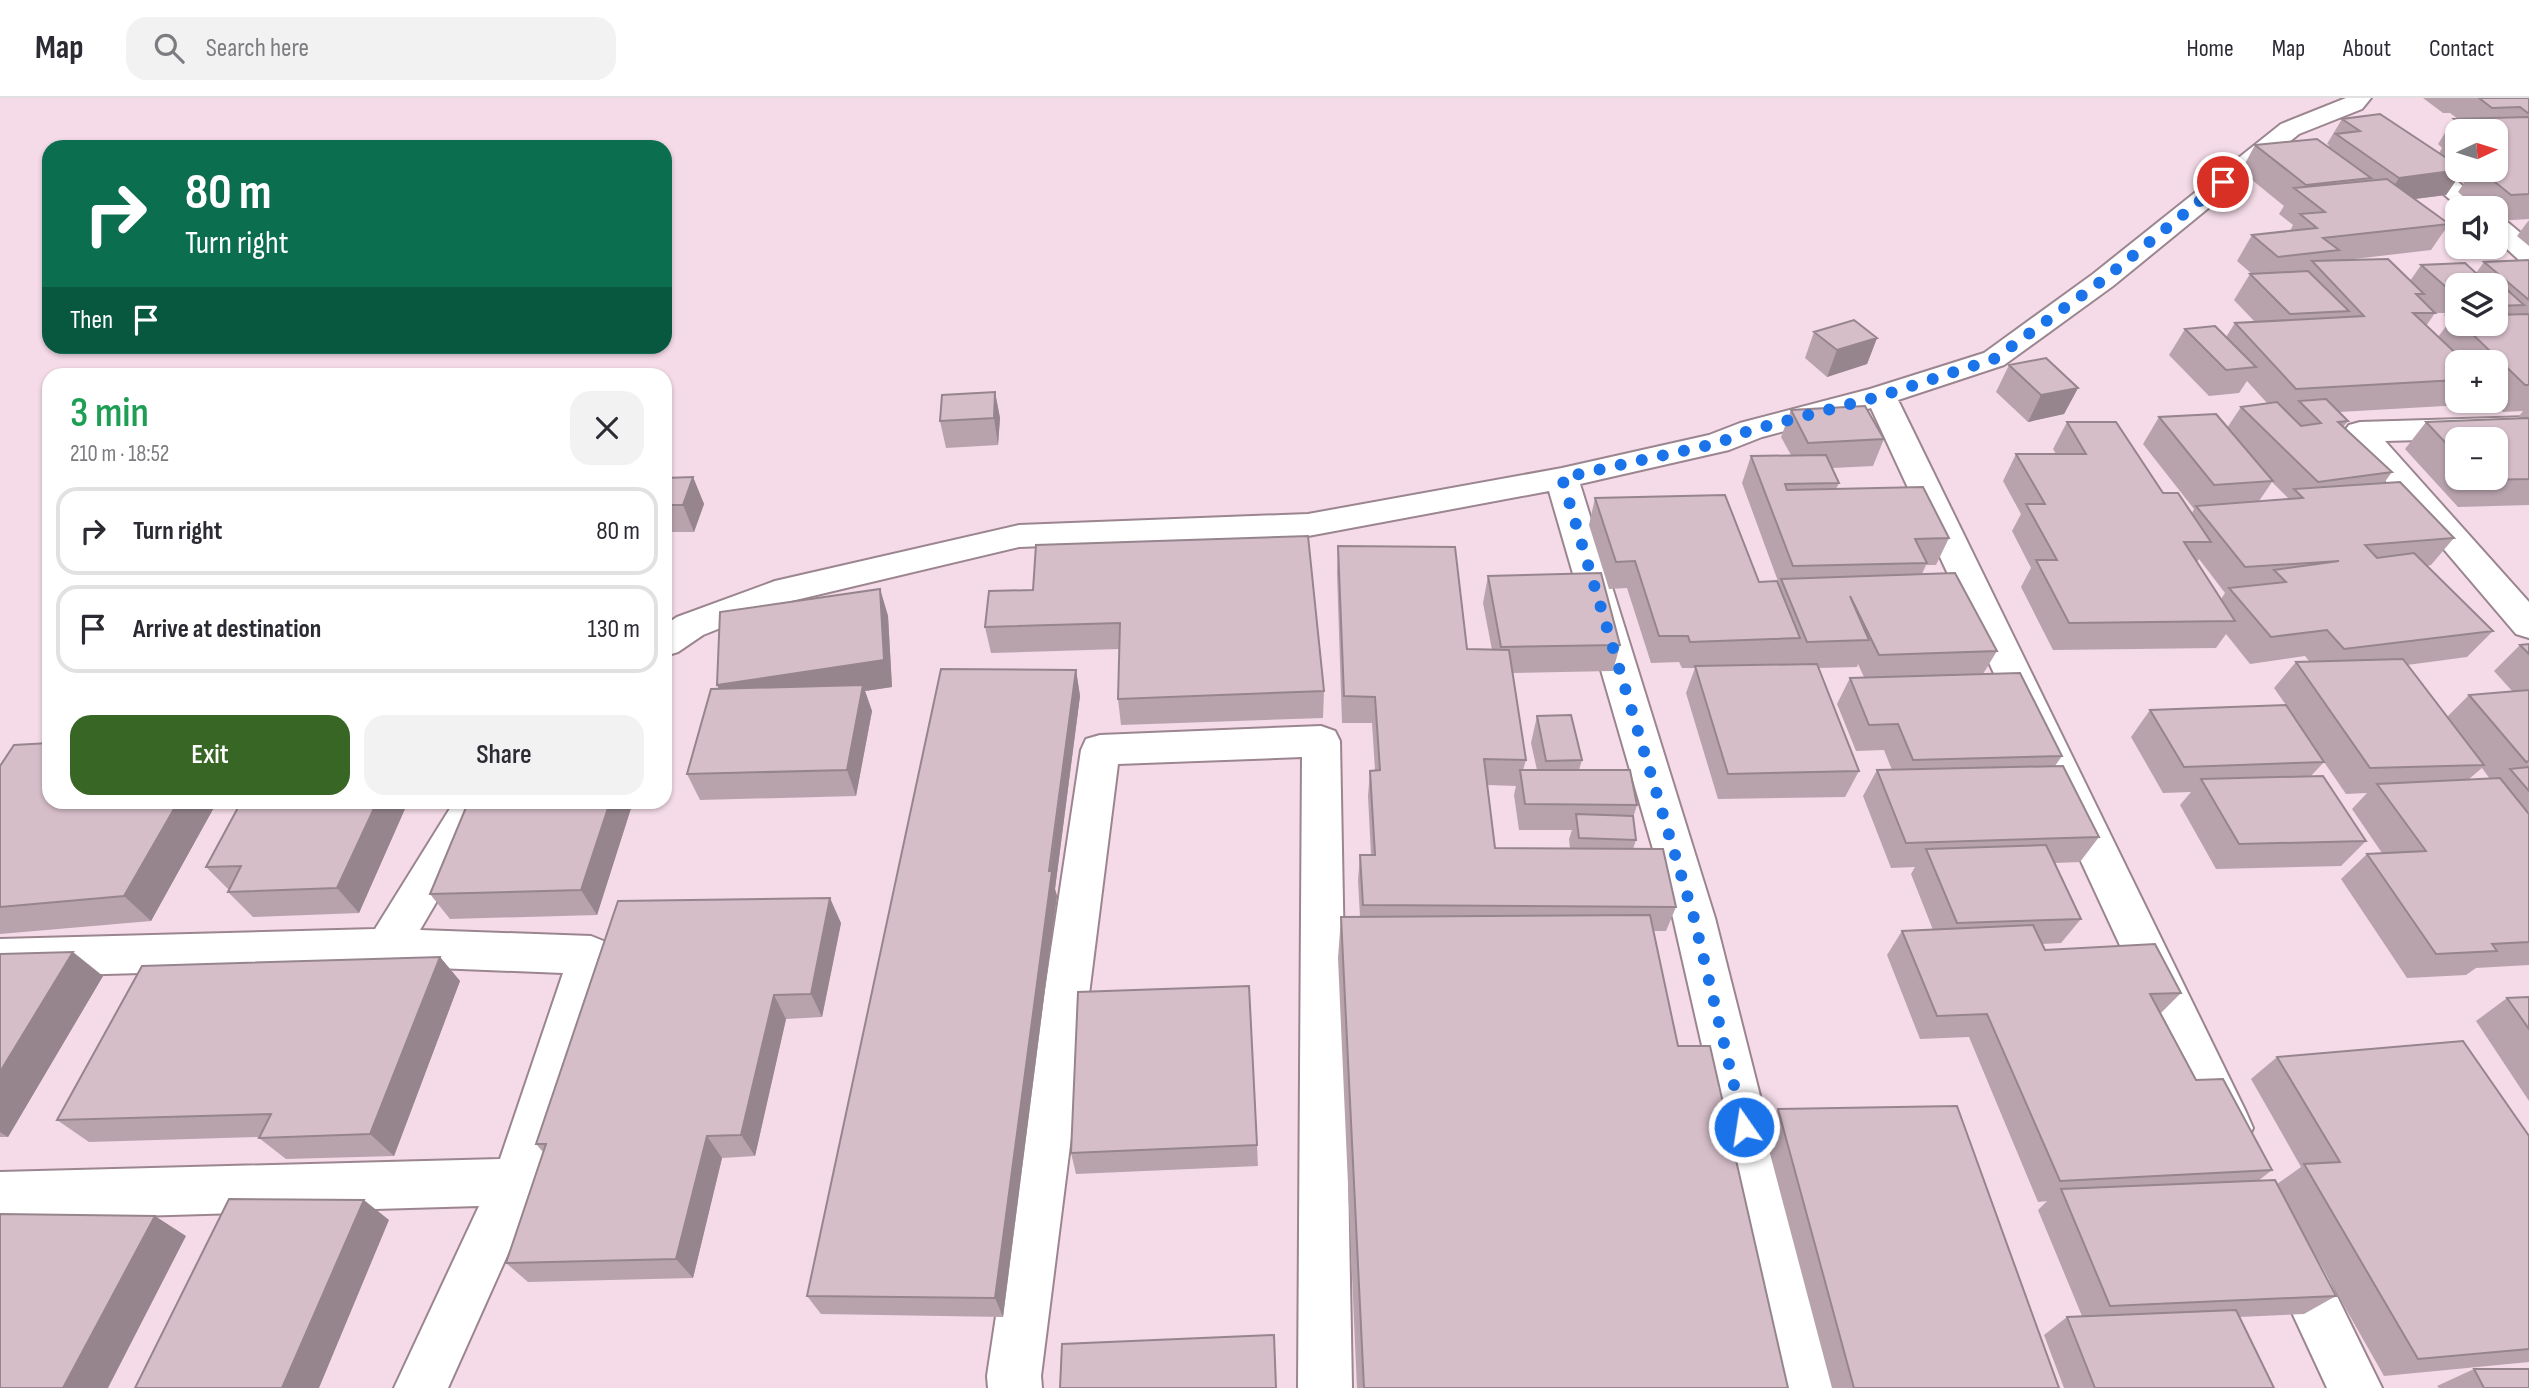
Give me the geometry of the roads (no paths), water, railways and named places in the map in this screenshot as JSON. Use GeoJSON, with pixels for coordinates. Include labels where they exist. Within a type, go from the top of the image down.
{"type":"FeatureCollection","features":[{"type":"Feature","properties":{"kind":"street"},"geometry":{"type":"LineString","coordinates":[[672,638],[690,626],[775,593],[1019,536],[1308,525],[1562,478],[1718,443],[1751,430],[1881,396],[1994,359],[2103,280],[2290,129],[2362,108]]}},
{"type":"Feature","properties":{"kind":"street"},"geometry":{"type":"LineString","coordinates":[[2395,139],[2461,196]]}},
{"type":"Feature","properties":{"kind":"street"},"geometry":{"type":"LineString","coordinates":[[2508,236],[2529,254]]}},
{"type":"Feature","properties":{"kind":"street"},"geometry":{"type":"LineString","coordinates":[[1881,396],[2244,1158]]}},
{"type":"Feature","properties":{"kind":"street"},"geometry":{"type":"LineString","coordinates":[[2529,427],[2360,432],[2529,625]]}},
{"type":"Feature","properties":{"kind":"street"},"geometry":{"type":"LineString","coordinates":[[1562,478],[1694,918],[1807,1388]]}},
{"type":"Feature","properties":{"kind":"street"},"geometry":{"type":"LineString","coordinates":[[1015,1388],[1014,1376],[1100,750],[1321,741],[1325,1388]]}},
{"type":"Feature","properties":{"kind":"street"},"geometry":{"type":"LineString","coordinates":[[387,947],[471,809]]}},
{"type":"Feature","properties":{"kind":"street"},"geometry":{"type":"LineString","coordinates":[[0,958],[387,947],[590,955],[516,1182],[421,1388]]}},
{"type":"Feature","properties":{"kind":"street"},"geometry":{"type":"LineString","coordinates":[[0,1196],[516,1182]]}},
{"type":"Feature","properties":{"kind":"street"},"geometry":{"type":"LineString","coordinates":[[2279,1233],[2355,1388]]}}]}
